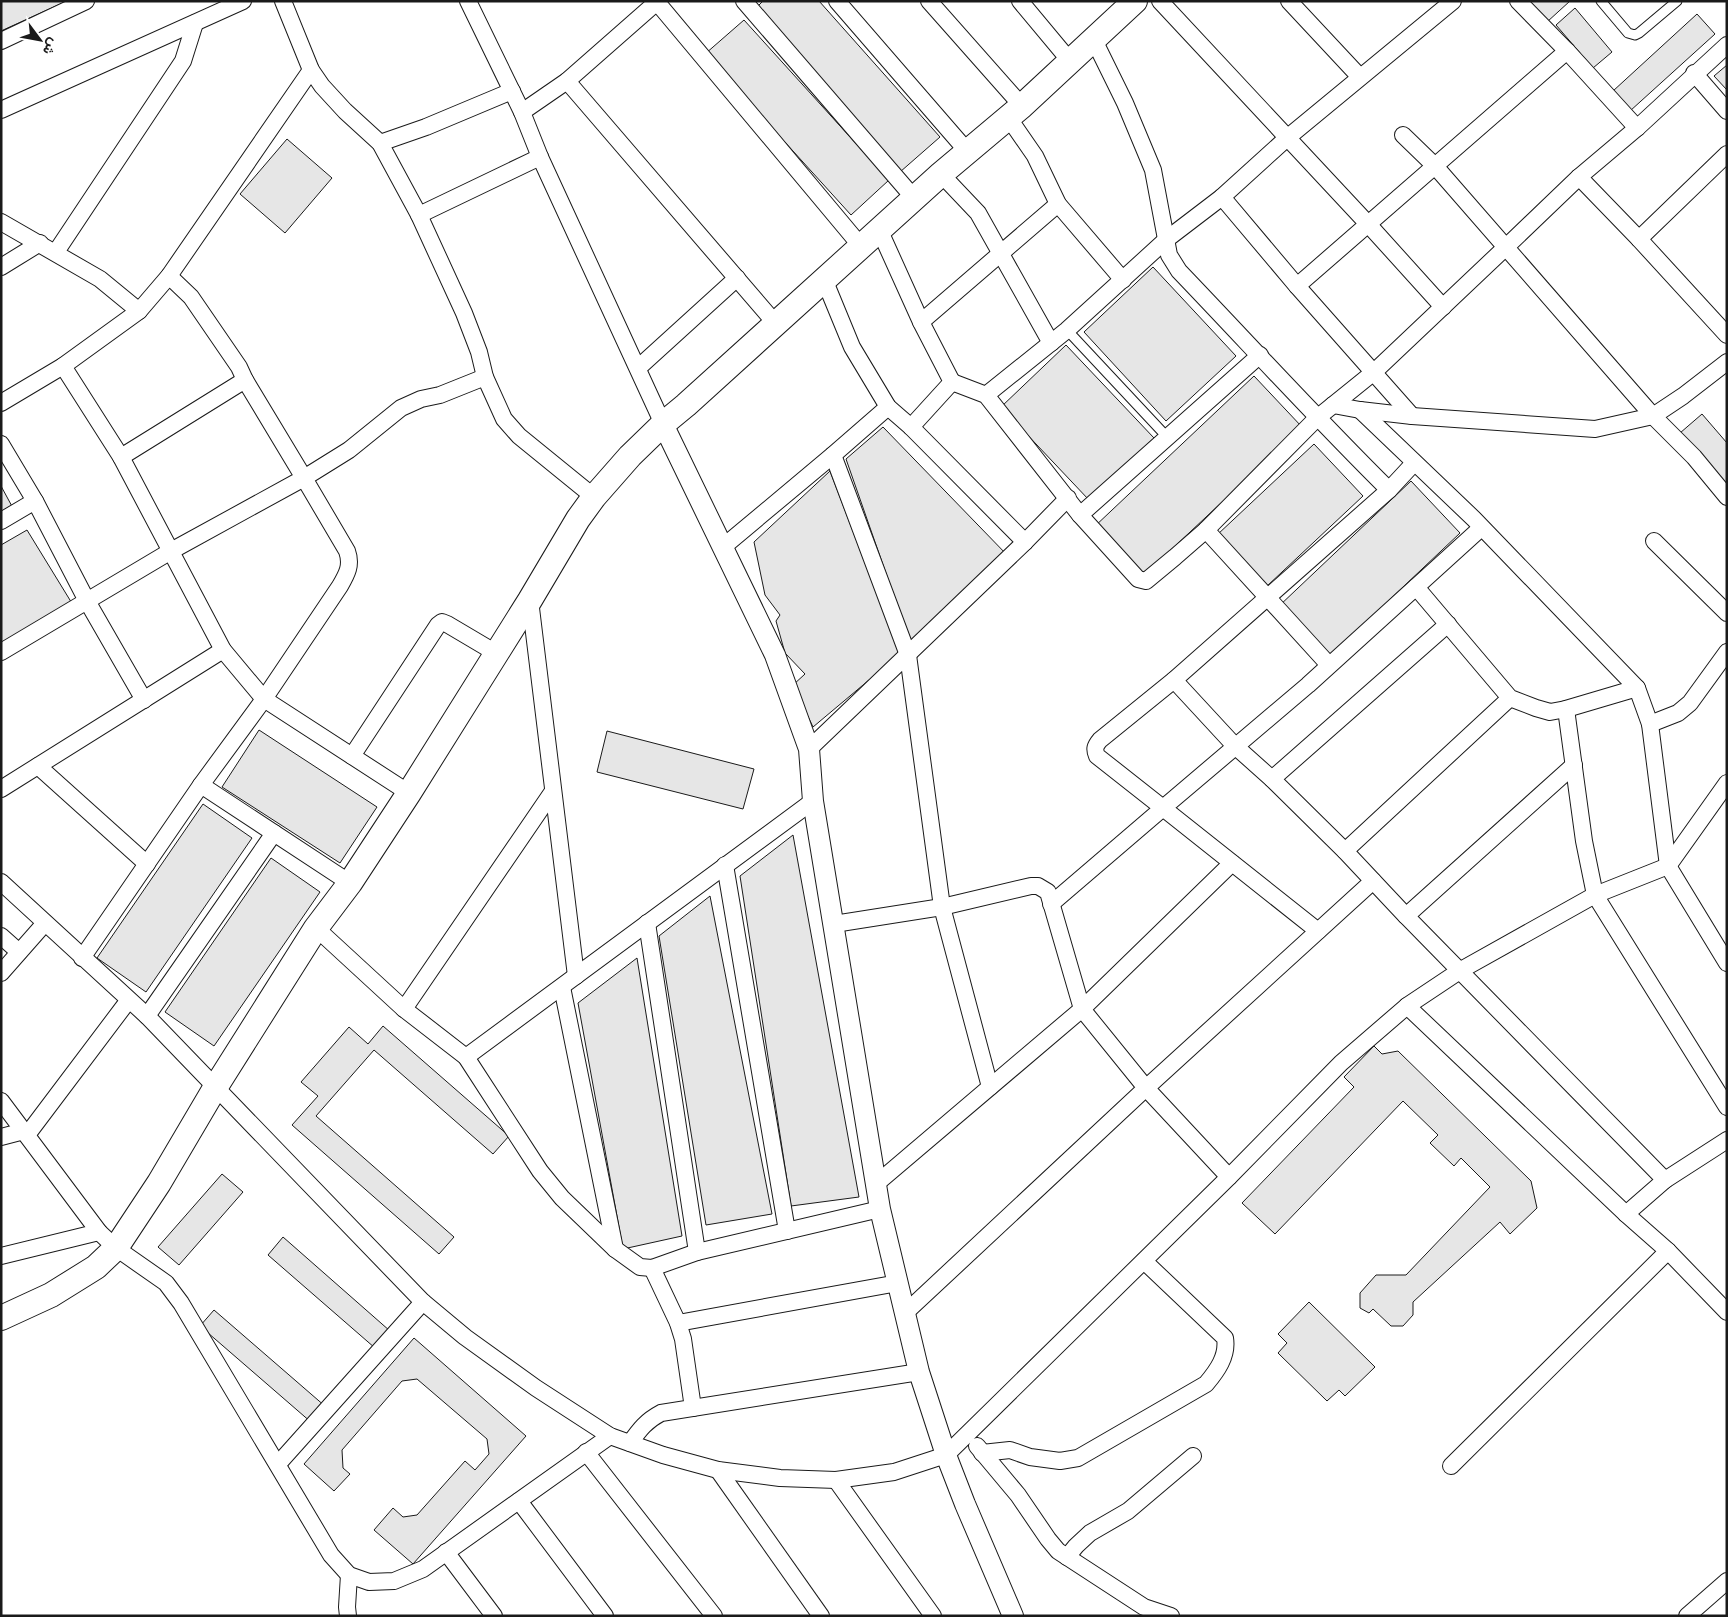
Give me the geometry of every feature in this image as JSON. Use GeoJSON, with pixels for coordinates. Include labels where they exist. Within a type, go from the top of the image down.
{"type":"FeatureCollection","features":[{"type":"Feature","properties":{"kind":"main road"},"geometry":{"type":"LineString","coordinates":[[1,1318],[51,1295],[96,1266],[108,1240],[159,1183],[214,1088],[316,928],[350,882],[409,793],[530,600],[578,519],[594,497],[630,456],[663,424],[776,324],[860,245],[967,151],[1016,111],[1135,1]]}},
{"type":"Feature","properties":{"kind":"street"},"geometry":{"type":"LineString","coordinates":[[1,42],[86,1]]}},
{"type":"Feature","properties":{"kind":"street"},"geometry":{"type":"LineString","coordinates":[[2,107],[243,1]]}},
{"type":"Feature","properties":{"kind":"street"},"geometry":{"type":"LineString","coordinates":[[283,1],[311,70],[322,86],[380,143],[419,215],[464,313],[480,352],[484,377],[504,419],[519,436],[594,497]]}},
{"type":"Feature","properties":{"kind":"street"},"geometry":{"type":"LineString","coordinates":[[468,1],[522,112],[540,157],[663,424],[775,655],[808,749],[813,801],[880,1209],[919,1372],[946,1455],[1013,1616]]}},
{"type":"Feature","properties":{"kind":"street"},"geometry":{"type":"LineString","coordinates":[[744,1],[914,198]]}},
{"type":"Feature","properties":{"kind":"street"},"geometry":{"type":"LineString","coordinates":[[837,1],[967,151]]}},
{"type":"Feature","properties":{"kind":"street"},"geometry":{"type":"LineString","coordinates":[[928,1],[1016,111],[1058,204],[1123,280]]}},
{"type":"Feature","properties":{"kind":"street"},"geometry":{"type":"LineString","coordinates":[[1020,1],[1070,61]]}},
{"type":"Feature","properties":{"kind":"street"},"geometry":{"type":"LineString","coordinates":[[1160,1],[1443,307]]}},
{"type":"Feature","properties":{"kind":"street"},"geometry":{"type":"LineString","coordinates":[[1289,1],[1359,76]]}},
{"type":"Feature","properties":{"kind":"street"},"geometry":{"type":"LineString","coordinates":[[986,395],[1067,330],[1167,239],[1222,197],[1359,76],[1453,1]]}},
{"type":"Feature","properties":{"kind":"street"},"geometry":{"type":"LineString","coordinates":[[1518,1],[1637,128]]}},
{"type":"Feature","properties":{"kind":"street"},"geometry":{"type":"LineString","coordinates":[[522,112],[567,82],[656,2],[860,245]]}},
{"type":"Feature","properties":{"kind":"street"},"geometry":{"type":"LineString","coordinates":[[56,252],[184,61],[195,23]]}},
{"type":"Feature","properties":{"kind":"street"},"geometry":{"type":"LineString","coordinates":[[1094,40],[1125,102],[1153,170],[1169,255],[1179,271],[1260,355],[1317,418],[1389,490]]}},
{"type":"Feature","properties":{"kind":"street"},"geometry":{"type":"LineString","coordinates":[[879,229],[921,322],[952,382],[986,395],[1080,515],[1138,579],[1143,582],[1206,530],[1317,418],[1374,372],[1579,177],[1637,128],[1727,45]]}},
{"type":"Feature","properties":{"kind":"street"},"geometry":{"type":"LineString","coordinates":[[1296,286],[1567,52]]}},
{"type":"Feature","properties":{"kind":"street"},"geometry":{"type":"LineString","coordinates":[[1,403],[63,366],[139,311],[169,276],[311,70]]}},
{"type":"Feature","properties":{"kind":"street"},"geometry":{"type":"LineString","coordinates":[[1694,74],[1727,110]]}},
{"type":"Feature","properties":{"kind":"street"},"geometry":{"type":"LineString","coordinates":[[567,82],[776,324]]}},
{"type":"Feature","properties":{"kind":"street"},"geometry":{"type":"LineString","coordinates":[[380,143],[426,127],[512,92]]}},
{"type":"Feature","properties":{"kind":"street"},"geometry":{"type":"LineString","coordinates":[[1403,135],[1435,166],[1653,416],[1694,457],[1727,497]]}},
{"type":"Feature","properties":{"kind":"street"},"geometry":{"type":"LineString","coordinates":[[1639,238],[1727,154]]}},
{"type":"Feature","properties":{"kind":"street"},"geometry":{"type":"LineString","coordinates":[[419,215],[540,157]]}},
{"type":"Feature","properties":{"kind":"street"},"geometry":{"type":"LineString","coordinates":[[941,174],[978,213],[1051,343]]}},
{"type":"Feature","properties":{"kind":"street"},"geometry":{"type":"LineString","coordinates":[[1579,177],[1639,238],[1727,335]]}},
{"type":"Feature","properties":{"kind":"street"},"geometry":{"type":"LineString","coordinates":[[1222,197],[1296,286],[1412,416]]}},
{"type":"Feature","properties":{"kind":"street"},"geometry":{"type":"LineString","coordinates":[[921,322],[1058,204]]}},
{"type":"Feature","properties":{"kind":"street"},"geometry":{"type":"LineString","coordinates":[[1,222],[100,278],[139,311]]}},
{"type":"Feature","properties":{"kind":"street"},"geometry":{"type":"LineString","coordinates":[[1,267],[40,243]]}},
{"type":"Feature","properties":{"kind":"street"},"geometry":{"type":"LineString","coordinates":[[82,958],[201,785],[264,699],[349,570],[350,560],[347,551],[239,367],[191,297],[169,276]]}},
{"type":"Feature","properties":{"kind":"street"},"geometry":{"type":"LineString","coordinates":[[638,368],[736,278]]}},
{"type":"Feature","properties":{"kind":"street"},"geometry":{"type":"LineString","coordinates":[[824,279],[852,347],[888,407],[911,427],[1025,542]]}},
{"type":"Feature","properties":{"kind":"street"},"geometry":{"type":"LineString","coordinates":[[1080,515],[1260,355]]}},
{"type":"Feature","properties":{"kind":"street"},"geometry":{"type":"LineString","coordinates":[[1333,405],[1412,416],[1595,429],[1653,416],[1683,396],[1727,362]]}},
{"type":"Feature","properties":{"kind":"street"},"geometry":{"type":"LineString","coordinates":[[63,366],[121,457],[223,650],[264,699],[409,793]]}},
{"type":"Feature","properties":{"kind":"street"},"geometry":{"type":"LineString","coordinates":[[1,652],[171,551],[304,478],[349,450],[401,408],[484,377]]}},
{"type":"Feature","properties":{"kind":"street"},"geometry":{"type":"LineString","coordinates":[[121,457],[245,380]]}},
{"type":"Feature","properties":{"kind":"street"},"geometry":{"type":"LineString","coordinates":[[911,427],[952,382]]}},
{"type":"Feature","properties":{"kind":"street"},"geometry":{"type":"LineString","coordinates":[[723,547],[888,407]]}},
{"type":"Feature","properties":{"kind":"street"},"geometry":{"type":"LineString","coordinates":[[1360,410],[1474,519],[1637,688],[1650,724],[1668,866],[1727,963]]}},
{"type":"Feature","properties":{"kind":"street"},"geometry":{"type":"LineString","coordinates":[[1,444],[35,501],[87,601],[144,700]]}},
{"type":"Feature","properties":{"kind":"street"},"geometry":{"type":"LineString","coordinates":[[833,455],[908,655],[942,907],[990,1087]]}},
{"type":"Feature","properties":{"kind":"street"},"geometry":{"type":"LineString","coordinates":[[1318,931],[1101,760],[1095,750],[1100,740],[1174,680],[1389,490],[1414,463]]}},
{"type":"Feature","properties":{"kind":"street"},"geometry":{"type":"LineString","coordinates":[[808,749],[908,655],[1068,498]]}},
{"type":"Feature","properties":{"kind":"street"},"geometry":{"type":"LineString","coordinates":[[1,521],[35,501]]}},
{"type":"Feature","properties":{"kind":"street"},"geometry":{"type":"LineString","coordinates":[[1051,904],[1308,685],[1481,528]]}},
{"type":"Feature","properties":{"kind":"street"},"geometry":{"type":"LineString","coordinates":[[1206,530],[1329,665]]}},
{"type":"Feature","properties":{"kind":"street"},"geometry":{"type":"LineString","coordinates":[[1654,541],[1727,613]]}},
{"type":"Feature","properties":{"kind":"street"},"geometry":{"type":"LineString","coordinates":[[1416,587],[1510,698],[1550,712],[1637,688]]}},
{"type":"Feature","properties":{"kind":"street"},"geometry":{"type":"LineString","coordinates":[[530,600],[576,976]]}},
{"type":"Feature","properties":{"kind":"street"},"geometry":{"type":"LineString","coordinates":[[352,756],[438,625],[442,622],[496,653]]}},
{"type":"Feature","properties":{"kind":"street"},"geometry":{"type":"LineString","coordinates":[[1272,779],[1448,624]]}},
{"type":"Feature","properties":{"kind":"street"},"geometry":{"type":"LineString","coordinates":[[1,789],[223,650]]}},
{"type":"Feature","properties":{"kind":"street"},"geometry":{"type":"LineString","coordinates":[[1650,724],[1678,712],[1690,703],[1727,652]]}},
{"type":"Feature","properties":{"kind":"street"},"geometry":{"type":"LineString","coordinates":[[1174,680],[1235,746],[1272,779],[1345,851],[1406,916],[1665,1180]]}},
{"type":"Feature","properties":{"kind":"street"},"geometry":{"type":"LineString","coordinates":[[1345,851],[1510,698]]}},
{"type":"Feature","properties":{"kind":"street"},"geometry":{"type":"LineString","coordinates":[[1566,709],[1584,841],[1595,895],[1727,1107]]}},
{"type":"Feature","properties":{"kind":"street"},"geometry":{"type":"LineString","coordinates":[[1406,916],[1574,765]]}},
{"type":"Feature","properties":{"kind":"street"},"geometry":{"type":"LineString","coordinates":[[38,766],[147,864]]}},
{"type":"Feature","properties":{"kind":"street"},"geometry":{"type":"LineString","coordinates":[[1,882],[128,1001],[147,1016],[214,1088],[423,1302],[472,1343],[536,1388],[610,1436],[662,1455],[718,1470],[780,1478],[836,1480],[894,1472],[946,1455],[1230,1177],[1341,1064],[1407,1006],[1461,970],[1595,895],[1668,866],[1727,784]]}},
{"type":"Feature","properties":{"kind":"street"},"geometry":{"type":"LineString","coordinates":[[201,785],[350,882]]}},
{"type":"Feature","properties":{"kind":"street"},"geometry":{"type":"LineString","coordinates":[[404,1009],[553,791]]}},
{"type":"Feature","properties":{"kind":"street"},"geometry":{"type":"LineString","coordinates":[[466,1057],[813,801]]}},
{"type":"Feature","properties":{"kind":"street"},"geometry":{"type":"LineString","coordinates":[[147,1016],[274,833]]}},
{"type":"Feature","properties":{"kind":"street"},"geometry":{"type":"LineString","coordinates":[[876,1184],[1082,1009],[1232,862]]}},
{"type":"Feature","properties":{"kind":"street"},"geometry":{"type":"LineString","coordinates":[[724,865],[787,1231]]}},
{"type":"Feature","properties":{"kind":"street"},"geometry":{"type":"LineString","coordinates":[[905,1312],[1372,881]]}},
{"type":"Feature","properties":{"kind":"street"},"geometry":{"type":"LineString","coordinates":[[834,924],[942,907],[1031,886],[1045,889],[1048,892],[1082,1009],[1146,1088],[1230,1177]]}},
{"type":"Feature","properties":{"kind":"street"},"geometry":{"type":"LineString","coordinates":[[1,973],[45,923]]}},
{"type":"Feature","properties":{"kind":"street"},"geometry":{"type":"LineString","coordinates":[[646,923],[697,1252]]}},
{"type":"Feature","properties":{"kind":"street"},"geometry":{"type":"LineString","coordinates":[[316,928],[404,1009],[466,1057],[540,1171],[562,1198],[615,1249],[640,1267],[652,1268],[697,1252],[880,1209]]}},
{"type":"Feature","properties":{"kind":"street"},"geometry":{"type":"LineString","coordinates":[[1,936],[19,952]]}},
{"type":"Feature","properties":{"kind":"street"},"geometry":{"type":"LineString","coordinates":[[562,987],[615,1249]]}},
{"type":"Feature","properties":{"kind":"street"},"geometry":{"type":"LineString","coordinates":[[1,1137],[25,1133],[128,1001]]}},
{"type":"Feature","properties":{"kind":"street"},"geometry":{"type":"LineString","coordinates":[[1407,1006],[1626,1214],[1668,1251],[1727,1312]]}},
{"type":"Feature","properties":{"kind":"street"},"geometry":{"type":"LineString","coordinates":[[1,1101],[108,1240],[166,1284],[181,1303],[331,1555],[349,1575],[369,1582],[394,1581],[423,1569],[610,1436]]}},
{"type":"Feature","properties":{"kind":"street"},"geometry":{"type":"LineString","coordinates":[[1626,1214],[1665,1180],[1727,1140]]}},
{"type":"Feature","properties":{"kind":"street"},"geometry":{"type":"LineString","coordinates":[[1,1256],[108,1240]]}},
{"type":"Feature","properties":{"kind":"street"},"geometry":{"type":"LineString","coordinates":[[1451,1466],[1668,1251]]}},
{"type":"Feature","properties":{"kind":"street"},"geometry":{"type":"LineString","coordinates":[[982,1453],[1010,1450],[1030,1457],[1060,1461],[1078,1458],[1206,1384],[1214,1375],[1226,1348],[1225,1338],[1170,1288],[1144,1261]]}},
{"type":"Feature","properties":{"kind":"street"},"geometry":{"type":"LineString","coordinates":[[652,1268],[678,1323],[683,1339],[693,1408]]}},
{"type":"Feature","properties":{"kind":"street"},"geometry":{"type":"LineString","coordinates":[[678,1323],[898,1283]]}},
{"type":"Feature","properties":{"kind":"street"},"geometry":{"type":"LineString","coordinates":[[278,1464],[423,1302]]}},
{"type":"Feature","properties":{"kind":"street"},"geometry":{"type":"LineString","coordinates":[[630,1443],[649,1419],[661,1413],[919,1372]]}},
{"type":"Feature","properties":{"kind":"street"},"geometry":{"type":"LineString","coordinates":[[967,1435],[1018,1495],[1048,1540],[1058,1551],[1144,1607],[1171,1616]]}},
{"type":"Feature","properties":{"kind":"street"},"geometry":{"type":"LineString","coordinates":[[586,1452],[714,1616]]}},
{"type":"Feature","properties":{"kind":"street"},"geometry":{"type":"LineString","coordinates":[[1067,1557],[1090,1533],[1128,1511],[1193,1456]]}},
{"type":"Feature","properties":{"kind":"street"},"geometry":{"type":"LineString","coordinates":[[718,1470],[821,1616]]}},
{"type":"Feature","properties":{"kind":"street"},"geometry":{"type":"LineString","coordinates":[[836,1480],[933,1616]]}},
{"type":"Feature","properties":{"kind":"street"},"geometry":{"type":"LineString","coordinates":[[519,1501],[605,1616]]}},
{"type":"Feature","properties":{"kind":"street"},"geometry":{"type":"LineString","coordinates":[[446,1552],[494,1616]]}},
{"type":"Feature","properties":{"kind":"street"},"geometry":{"type":"LineString","coordinates":[[348,1616],[349,1575]]}},
{"type":"Feature","properties":{"kind":"street"},"geometry":{"type":"LineString","coordinates":[[1697,1613],[1727,1581]]}},
{"type":"Feature","properties":{"kind":"lane"},"geometry":{"type":"LineString","coordinates":[[1601,1],[1628,32],[1635,35],[1677,1]]}},
{"type":"Feature","properties":{"kind":"lane"},"geometry":{"type":"LineString","coordinates":[[1067,330],[1168,438]]}},
{"type":"Feature","properties":{"kind":"building"},"geometry":{"type":"Polygon","coordinates":[[[1,1],[67,1],[1,31],[1,1]]]}},
{"type":"Feature","properties":{"kind":"building"},"geometry":{"type":"Polygon","coordinates":[[[763,1],[819,1],[940,137],[900,172],[755,9],[763,1]]]}},
{"type":"Feature","properties":{"kind":"building"},"geometry":{"type":"Polygon","coordinates":[[[1529,1],[1570,1],[1547,22],[1529,1]]]}},
{"type":"Feature","properties":{"kind":"building"},"geometry":{"type":"Polygon","coordinates":[[[1575,8],[1612,52],[1593,68],[1556,25],[1575,8]]]}},
{"type":"Feature","properties":{"kind":"building"},"geometry":{"type":"Polygon","coordinates":[[[1697,14],[1715,34],[1630,111],[1613,91],[1697,14]]]}},
{"type":"Feature","properties":{"kind":"building"},"geometry":{"type":"Polygon","coordinates":[[[744,20],[889,180],[851,215],[705,54],[744,20]]]}},
{"type":"Feature","properties":{"kind":"building"},"geometry":{"type":"Polygon","coordinates":[[[1727,65],[1727,90],[1714,76],[1727,65]]]}},
{"type":"Feature","properties":{"kind":"building"},"geometry":{"type":"Polygon","coordinates":[[[287,139],[332,178],[285,233],[240,194],[287,139]]]}},
{"type":"Feature","properties":{"kind":"building"},"geometry":{"type":"Polygon","coordinates":[[[1153,267],[1236,356],[1166,421],[1084,332],[1153,267]]]}},
{"type":"Feature","properties":{"kind":"building"},"geometry":{"type":"Polygon","coordinates":[[[1066,345],[1154,438],[1089,500],[1001,407],[1066,345]]]}},
{"type":"Feature","properties":{"kind":"building"},"geometry":{"type":"Polygon","coordinates":[[[1254,376],[1302,427],[1141,578],[1093,528],[1254,376]]]}},
{"type":"Feature","properties":{"kind":"building"},"geometry":{"type":"Polygon","coordinates":[[[1702,414],[1727,443],[1727,487],[1680,433],[1702,414]]]}},
{"type":"Feature","properties":{"kind":"building"},"geometry":{"type":"Polygon","coordinates":[[[883,427],[1009,557],[911,645],[846,459],[883,427]]]}},
{"type":"Feature","properties":{"kind":"building"},"geometry":{"type":"Polygon","coordinates":[[[1314,444],[1363,496],[1266,587],[1217,535],[1314,444]]]}},
{"type":"Feature","properties":{"kind":"building"},"geometry":{"type":"Polygon","coordinates":[[[830,471],[900,654],[813,727],[793,685],[805,674],[785,653],[776,621],[780,615],[765,595],[754,542],[830,471]]]}},
{"type":"Feature","properties":{"kind":"building"},"geometry":{"type":"Polygon","coordinates":[[[1411,481],[1460,533],[1327,659],[1278,607],[1411,481]]]}},
{"type":"Feature","properties":{"kind":"building"},"geometry":{"type":"Polygon","coordinates":[[[1,486],[14,510],[1,518],[1,486]]]}},
{"type":"Feature","properties":{"kind":"building"},"geometry":{"type":"Polygon","coordinates":[[[27,530],[73,605],[1,646],[1,545],[27,530]]]}},
{"type":"Feature","properties":{"kind":"building"},"geometry":{"type":"Polygon","coordinates":[[[259,730],[377,807],[340,863],[222,787],[259,730]]]}},
{"type":"Feature","properties":{"kind":"building"},"geometry":{"type":"Polygon","coordinates":[[[607,731],[754,769],[743,809],[597,772],[607,731]]]}},
{"type":"Feature","properties":{"kind":"building"},"geometry":{"type":"Polygon","coordinates":[[[203,804],[252,838],[146,992],[97,958],[203,804]]]}},
{"type":"Feature","properties":{"kind":"building"},"geometry":{"type":"Polygon","coordinates":[[[793,835],[859,1197],[791,1206],[740,876],[793,835]]]}},
{"type":"Feature","properties":{"kind":"building"},"geometry":{"type":"Polygon","coordinates":[[[271,858],[320,892],[214,1046],[165,1012],[271,858]]]}},
{"type":"Feature","properties":{"kind":"building"},"geometry":{"type":"Polygon","coordinates":[[[710,896],[772,1214],[706,1225],[659,936],[710,896]]]}},
{"type":"Feature","properties":{"kind":"building"},"geometry":{"type":"Polygon","coordinates":[[[637,958],[682,1236],[623,1249],[578,1003],[637,958]]]}},
{"type":"Feature","properties":{"kind":"building"},"geometry":{"type":"Polygon","coordinates":[[[383,1026],[509,1136],[493,1154],[374,1050],[316,1116],[454,1237],[439,1254],[292,1125],[318,1096],[301,1082],[349,1027],[368,1044],[383,1026]]]}},
{"type":"Feature","properties":{"kind":"building"},"geometry":{"type":"Polygon","coordinates":[[[1374,1046],[1382,1054],[1398,1051],[1531,1181],[1537,1208],[1510,1234],[1500,1222],[1413,1302],[1413,1315],[1403,1326],[1391,1326],[1373,1309],[1369,1313],[1360,1308],[1360,1293],[1376,1275],[1406,1275],[1490,1187],[1461,1158],[1454,1166],[1430,1143],[1438,1135],[1403,1101],[1275,1234],[1242,1203],[1354,1087],[1344,1077],[1374,1046]]]}},
{"type":"Feature","properties":{"kind":"building"},"geometry":{"type":"Polygon","coordinates":[[[222,1174],[243,1192],[179,1265],[158,1247],[222,1174]]]}},
{"type":"Feature","properties":{"kind":"building"},"geometry":{"type":"Polygon","coordinates":[[[283,1237],[390,1331],[375,1348],[268,1255],[283,1237]]]}},
{"type":"Feature","properties":{"kind":"building"},"geometry":{"type":"Polygon","coordinates":[[[1309,1302],[1375,1367],[1345,1396],[1339,1390],[1327,1401],[1278,1353],[1287,1343],[1278,1334],[1309,1302]]]}},
{"type":"Feature","properties":{"kind":"building"},"geometry":{"type":"Polygon","coordinates":[[[214,1310],[326,1407],[312,1423],[200,1326],[214,1310]]]}},
{"type":"Feature","properties":{"kind":"building"},"geometry":{"type":"Polygon","coordinates":[[[414,1338],[526,1436],[413,1564],[374,1530],[393,1508],[403,1517],[417,1515],[465,1461],[475,1470],[489,1454],[487,1439],[417,1379],[402,1381],[342,1450],[343,1468],[350,1474],[334,1491],[304,1464],[414,1338]]]}}]}
